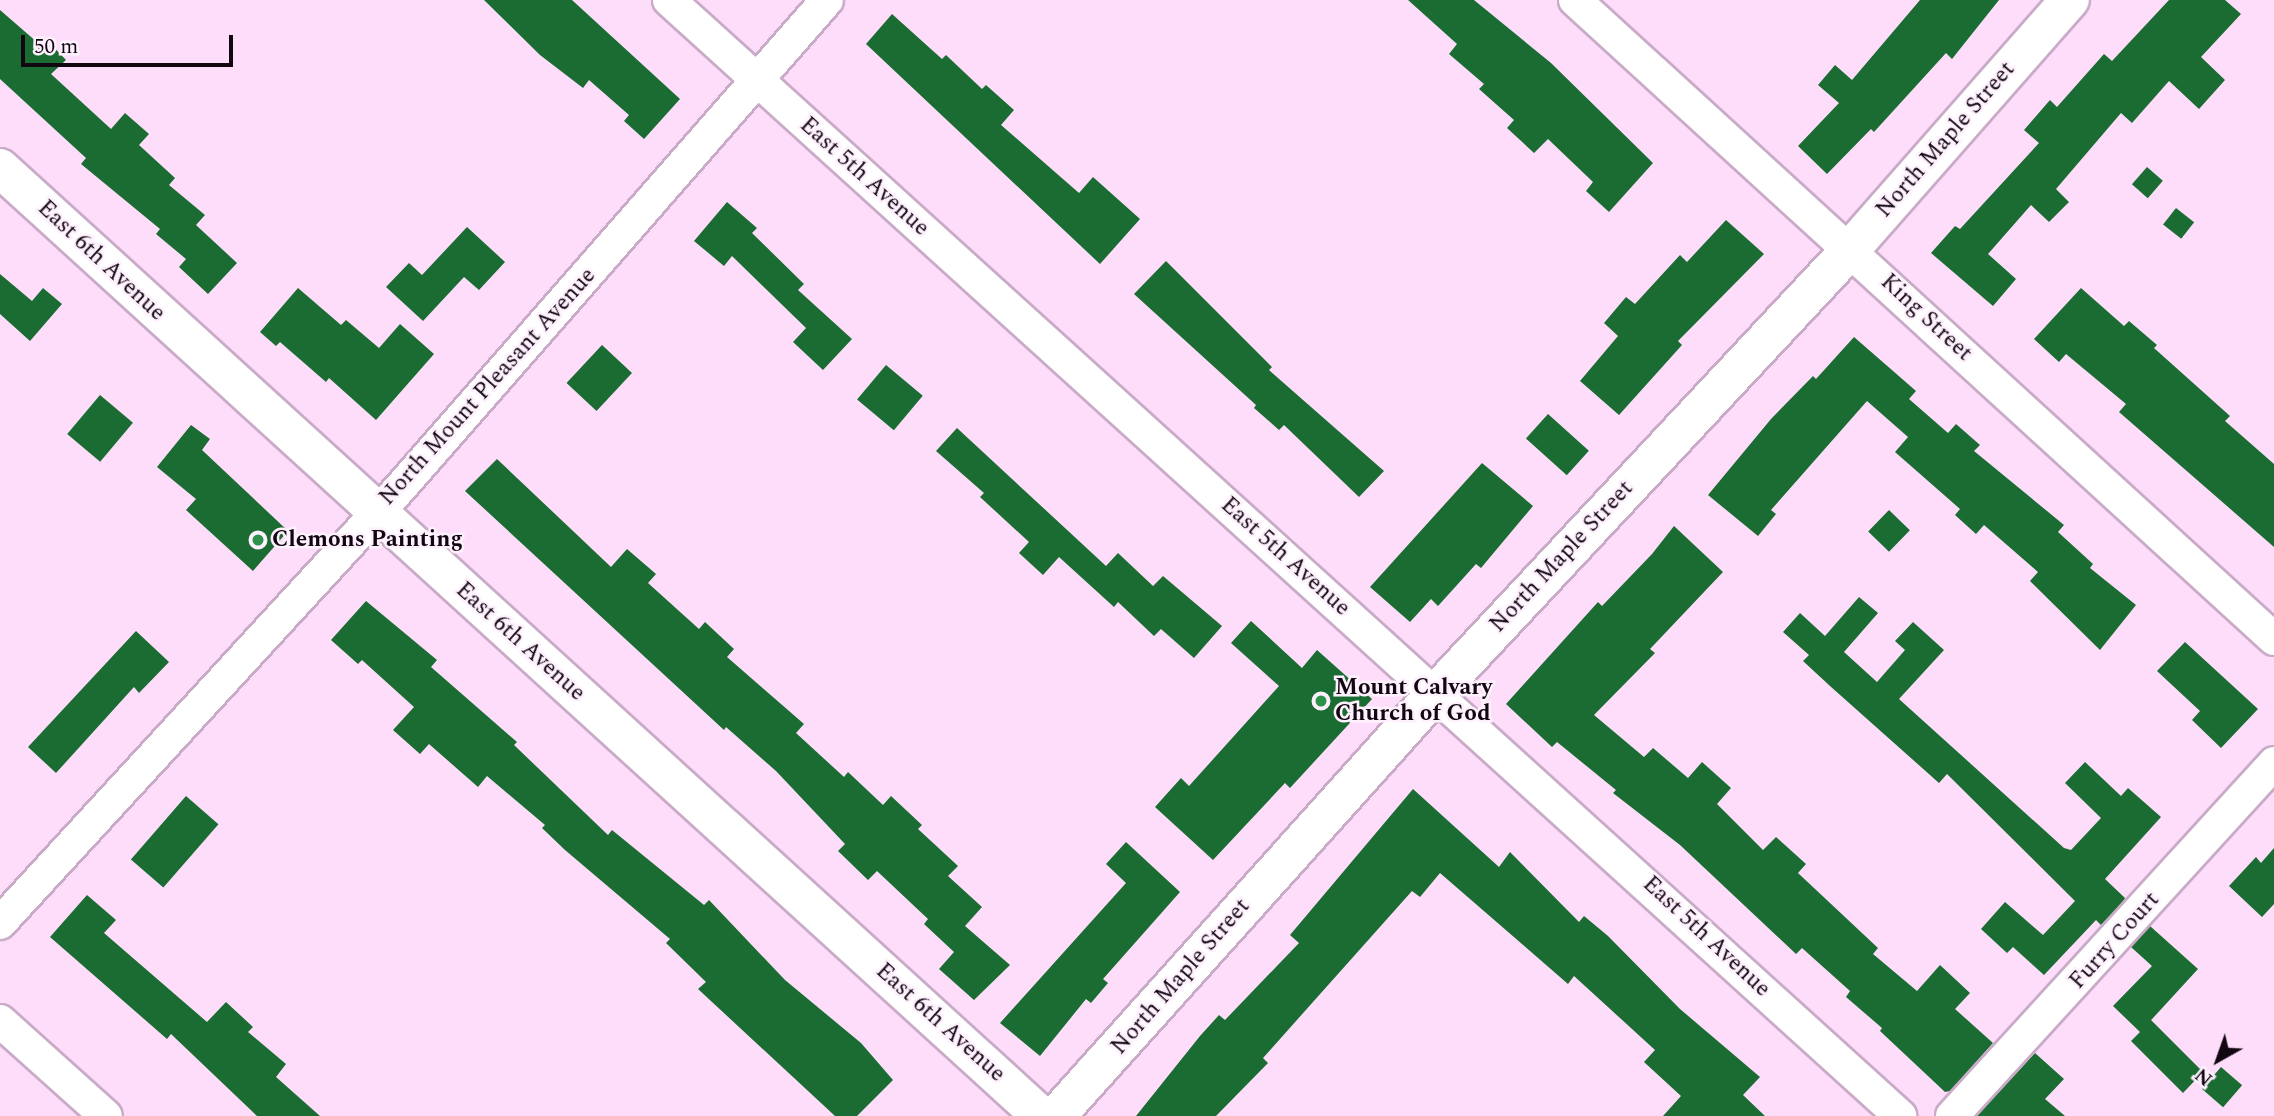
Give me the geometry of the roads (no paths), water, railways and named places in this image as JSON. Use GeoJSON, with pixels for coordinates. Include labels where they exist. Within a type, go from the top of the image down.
{"type":"FeatureCollection","features":[{"type":"Feature","properties":{"kind":"street","name":"East 5th Avenue"},"geometry":{"type":"LineString","coordinates":[[669,0],[1900,1116]]}},
{"type":"Feature","properties":{"kind":"street","name":"North Mount Pleasant Avenue"},"geometry":{"type":"LineString","coordinates":[[0,923],[375,513],[827,0]]}},
{"type":"Feature","properties":{"kind":"street","name":"King Street"},"geometry":{"type":"LineString","coordinates":[[1575,0],[2274,639]]}},
{"type":"Feature","properties":{"kind":"street","name":"North Maple Street"},"geometry":{"type":"LineString","coordinates":[[1056,1116],[1435,694],[1850,250],[2070,0]]}},
{"type":"Feature","properties":{"kind":"street","name":"East 6th Avenue"},"geometry":{"type":"LineString","coordinates":[[0,168],[375,513],[1041,1116]]}},
{"type":"Feature","properties":{"kind":"street","name":"Furry Court"},"geometry":{"type":"LineString","coordinates":[[1952,1116],[2274,763]]}},
{"type":"Feature","properties":{"kind":"street"},"geometry":{"type":"LineString","coordinates":[[0,1021],[106,1116]]}},
{"type":"Feature","properties":{"kind":"place","name":"Clemons Painting"},"geometry":{"type":"Point","coordinates":[258,540]}},
{"type":"Feature","properties":{"kind":"place","name":"Mount Calvary Church of God"},"geometry":{"type":"Point","coordinates":[1321,701]}}]}
